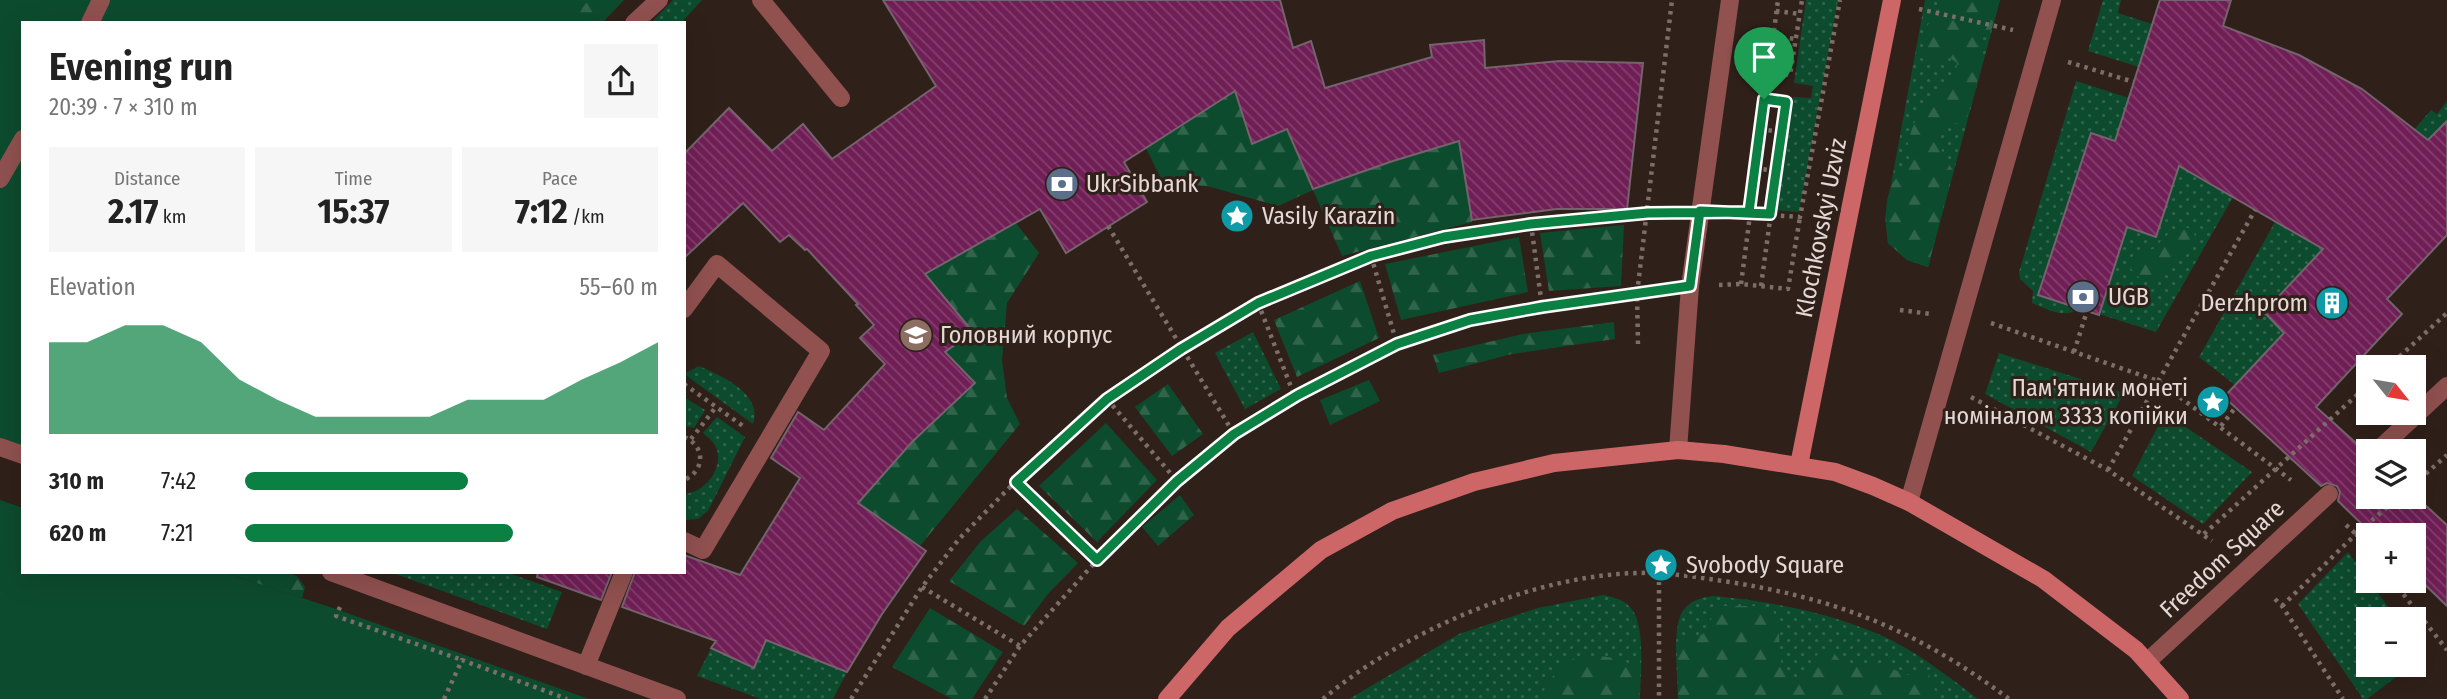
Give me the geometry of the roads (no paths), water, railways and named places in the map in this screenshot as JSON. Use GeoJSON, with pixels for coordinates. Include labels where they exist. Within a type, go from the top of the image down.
{"type":"FeatureCollection","features":[{"type":"Feature","properties":{"kind":"main road","name":"Klochkovskyi Uzviz"},"geometry":{"type":"LineString","coordinates":[[1799,466],[1892,0]]}},
{"type":"Feature","properties":{"kind":"main road"},"geometry":{"type":"LineString","coordinates":[[1167,699],[1228,628],[1310,559],[1321,550],[1392,511],[1474,482],[1554,463],[1678,450],[1724,454],[1835,472],[1873,485],[1909,502],[2043,579],[2148,661],[2180,699]]}},
{"type":"Feature","properties":{"kind":"lane"},"geometry":{"type":"LineString","coordinates":[[90,21],[101,0]]}},
{"type":"Feature","properties":{"kind":"lane"},"geometry":{"type":"LineString","coordinates":[[636,21],[659,0]]}},
{"type":"Feature","properties":{"kind":"lane"},"geometry":{"type":"LineString","coordinates":[[761,0],[841,98]]}},
{"type":"Feature","properties":{"kind":"lane"},"geometry":{"type":"LineString","coordinates":[[1678,450],[1690,286],[1730,0]]}},
{"type":"Feature","properties":{"kind":"lane"},"geometry":{"type":"LineString","coordinates":[[1909,502],[2052,0]]}},
{"type":"Feature","properties":{"kind":"lane"},"geometry":{"type":"LineString","coordinates":[[0,179],[21,142]]}},
{"type":"Feature","properties":{"kind":"lane"},"geometry":{"type":"LineString","coordinates":[[686,306],[717,264],[821,351],[703,550],[686,542]]}},
{"type":"Feature","properties":{"kind":"lane"},"geometry":{"type":"LineString","coordinates":[[2390,439],[2447,386]]}},
{"type":"Feature","properties":{"kind":"lane"},"geometry":{"type":"LineString","coordinates":[[0,447],[21,454]]}},
{"type":"Feature","properties":{"kind":"lane","name":"Freedom Square"},"geometry":{"type":"LineString","coordinates":[[2148,661],[2329,494]]}},
{"type":"Feature","properties":{"kind":"lane"},"geometry":{"type":"LineString","coordinates":[[336,574],[677,699]]}},
{"type":"Feature","properties":{"kind":"lane"},"geometry":{"type":"LineString","coordinates":[[586,666],[623,574]]}},
{"type":"Feature","properties":{"kind":"place","name":"UkrSibbank"},"geometry":{"type":"Point","coordinates":[1062,184]}},
{"type":"Feature","properties":{"kind":"place","name":"Vasily Karazin"},"geometry":{"type":"Point","coordinates":[1237,216]}},
{"type":"Feature","properties":{"kind":"place","name":"UGB"},"geometry":{"type":"Point","coordinates":[2083,297]}},
{"type":"Feature","properties":{"kind":"place","name":"Derzhprom"},"geometry":{"type":"Point","coordinates":[2332,303]}},
{"type":"Feature","properties":{"kind":"place","name":"Головний корпус"},"geometry":{"type":"Point","coordinates":[916,335]}},
{"type":"Feature","properties":{"kind":"place","name":"Пам'ятник монеті номіналом 3333 копійки"},"geometry":{"type":"Point","coordinates":[2213,402]}},
{"type":"Feature","properties":{"kind":"place","name":"Svobody Square"},"geometry":{"type":"Point","coordinates":[1661,565]}}]}
